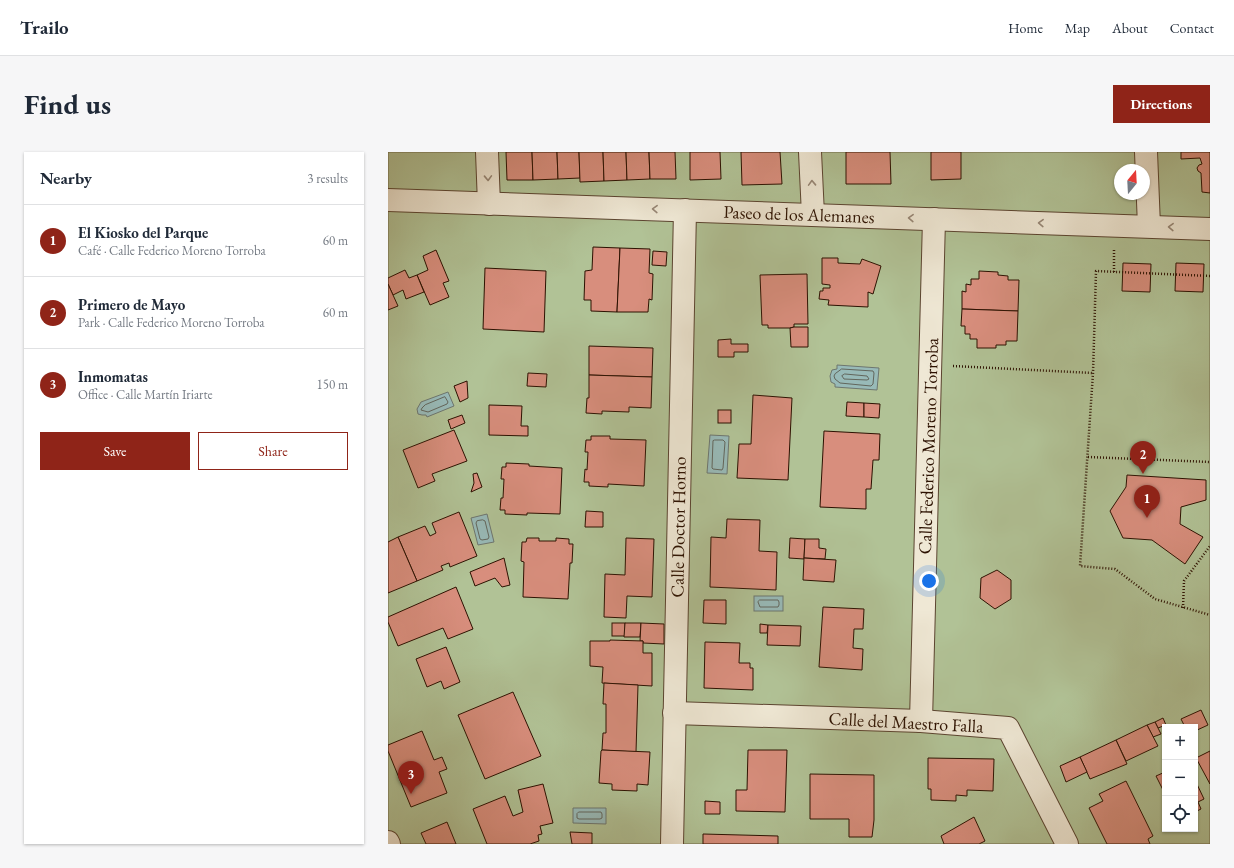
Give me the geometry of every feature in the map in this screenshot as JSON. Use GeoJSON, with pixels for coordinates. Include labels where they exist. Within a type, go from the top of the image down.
{"type":"FeatureCollection","features":[{"type":"Feature","properties":{"kind":"street"},"geometry":{"type":"LineString","coordinates":[[487,152],[489,204]]}},
{"type":"Feature","properties":{"kind":"street"},"geometry":{"type":"LineString","coordinates":[[810,152],[813,215]]}},
{"type":"Feature","properties":{"kind":"street"},"geometry":{"type":"LineString","coordinates":[[1146,152],[1149,226]]}},
{"type":"Feature","properties":{"kind":"street","name":"Paseo de los Alemanes"},"geometry":{"type":"LineString","coordinates":[[388,200],[1210,229]]}},
{"type":"Feature","properties":{"kind":"street","name":"Calle Doctor Horno"},"geometry":{"type":"LineString","coordinates":[[672,844],[685,210]]}},
{"type":"Feature","properties":{"kind":"street","name":"Calle Federico Moreno Torroba"},"geometry":{"type":"LineString","coordinates":[[921,721],[934,219]]}},
{"type":"Feature","properties":{"kind":"street","name":"Calle del Maestro Falla"},"geometry":{"type":"LineString","coordinates":[[674,713],[921,721],[1008,728],[1067,844]]}},
{"type":"Feature","properties":{"kind":"path"},"geometry":{"type":"LineString","coordinates":[[1114,242],[1114,272]]}},
{"type":"Feature","properties":{"kind":"path"},"geometry":{"type":"LineString","coordinates":[[1210,276],[1096,271],[1088,457],[1080,566],[1115,570],[1155,599],[1210,615]]}},
{"type":"Feature","properties":{"kind":"path"},"geometry":{"type":"LineString","coordinates":[[930,365],[1092,373]]}},
{"type":"Feature","properties":{"kind":"path"},"geometry":{"type":"LineString","coordinates":[[1088,457],[1210,462]]}},
{"type":"Feature","properties":{"kind":"path"},"geometry":{"type":"LineString","coordinates":[[1183,608],[1184,581],[1210,546]]}},
{"type":"Feature","properties":{"kind":"green space"},"geometry":{"type":"Polygon","coordinates":[[[388,152],[1210,152],[1210,844],[388,844],[388,152]]]}},
{"type":"Feature","properties":{"kind":"water"},"geometry":{"type":"Polygon","coordinates":[[[837,365],[879,368],[877,390],[835,387],[835,384],[831,382],[830,376],[832,370],[837,369],[837,365]]]}},
{"type":"Feature","properties":{"kind":"water"},"geometry":{"type":"Polygon","coordinates":[[[448,392],[454,406],[427,417],[426,415],[418,414],[417,409],[421,402],[448,392]]]}},
{"type":"Feature","properties":{"kind":"water"},"geometry":{"type":"Polygon","coordinates":[[[710,435],[729,436],[727,474],[707,473],[710,435]]]}},
{"type":"Feature","properties":{"kind":"water"},"geometry":{"type":"Polygon","coordinates":[[[487,514],[494,542],[478,545],[471,518],[487,514]]]}},
{"type":"Feature","properties":{"kind":"water"},"geometry":{"type":"Polygon","coordinates":[[[754,596],[783,596],[783,611],[754,611],[754,596]]]}},
{"type":"Feature","properties":{"kind":"water"},"geometry":{"type":"Polygon","coordinates":[[[573,808],[606,808],[606,824],[573,823],[573,808]]]}},
{"type":"Feature","properties":{"kind":"building"},"geometry":{"type":"Polygon","coordinates":[[[506,152],[532,152],[533,180],[507,180],[506,152]]]}},
{"type":"Feature","properties":{"kind":"building"},"geometry":{"type":"Polygon","coordinates":[[[532,152],[557,152],[558,179],[533,180],[532,152]]]}},
{"type":"Feature","properties":{"kind":"building"},"geometry":{"type":"Polygon","coordinates":[[[557,152],[579,152],[580,178],[558,179],[557,152]]]}},
{"type":"Feature","properties":{"kind":"building"},"geometry":{"type":"Polygon","coordinates":[[[579,152],[603,152],[604,181],[580,182],[579,152]]]}},
{"type":"Feature","properties":{"kind":"building"},"geometry":{"type":"Polygon","coordinates":[[[603,152],[626,152],[627,180],[604,181],[603,152]]]}},
{"type":"Feature","properties":{"kind":"building"},"geometry":{"type":"Polygon","coordinates":[[[626,152],[649,152],[650,179],[627,180],[626,152]]]}},
{"type":"Feature","properties":{"kind":"building"},"geometry":{"type":"Polygon","coordinates":[[[649,152],[675,152],[676,179],[650,179],[649,152]]]}},
{"type":"Feature","properties":{"kind":"building"},"geometry":{"type":"Polygon","coordinates":[[[690,152],[720,152],[721,179],[690,180],[690,152]]]}},
{"type":"Feature","properties":{"kind":"building"},"geometry":{"type":"Polygon","coordinates":[[[741,152],[780,152],[782,184],[742,185],[741,152]]]}},
{"type":"Feature","properties":{"kind":"building"},"geometry":{"type":"Polygon","coordinates":[[[846,152],[890,152],[891,184],[846,184],[846,152]]]}},
{"type":"Feature","properties":{"kind":"building"},"geometry":{"type":"Polygon","coordinates":[[[931,152],[961,152],[961,179],[931,180],[931,152]]]}},
{"type":"Feature","properties":{"kind":"building"},"geometry":{"type":"Polygon","coordinates":[[[1181,152],[1210,152],[1210,193],[1202,192],[1201,173],[1197,168],[1202,164],[1200,158],[1181,159],[1181,152]]]}},
{"type":"Feature","properties":{"kind":"building"},"geometry":{"type":"Polygon","coordinates":[[[593,247],[620,248],[617,312],[591,311],[591,300],[584,300],[585,271],[592,270],[593,247]]]}},
{"type":"Feature","properties":{"kind":"building"},"geometry":{"type":"Polygon","coordinates":[[[620,248],[650,249],[649,273],[653,274],[652,300],[649,299],[648,312],[617,312],[620,248]]]}},
{"type":"Feature","properties":{"kind":"building"},"geometry":{"type":"Polygon","coordinates":[[[436,250],[449,281],[443,283],[449,297],[430,305],[417,275],[428,270],[423,256],[436,250]]]}},
{"type":"Feature","properties":{"kind":"building"},"geometry":{"type":"Polygon","coordinates":[[[653,251],[667,252],[666,266],[652,265],[653,251]]]}},
{"type":"Feature","properties":{"kind":"building"},"geometry":{"type":"Polygon","coordinates":[[[822,258],[838,258],[838,263],[860,264],[862,259],[881,266],[873,294],[868,292],[868,307],[828,305],[829,300],[819,299],[820,291],[823,291],[823,288],[830,288],[830,285],[822,284],[822,258]]]}},
{"type":"Feature","properties":{"kind":"building"},"geometry":{"type":"Polygon","coordinates":[[[1123,263],[1151,264],[1150,292],[1122,291],[1123,263]]]}},
{"type":"Feature","properties":{"kind":"building"},"geometry":{"type":"Polygon","coordinates":[[[1176,263],[1204,264],[1203,292],[1175,291],[1176,263]]]}},
{"type":"Feature","properties":{"kind":"building"},"geometry":{"type":"Polygon","coordinates":[[[485,268],[546,271],[544,332],[483,329],[485,268]]]}},
{"type":"Feature","properties":{"kind":"building"},"geometry":{"type":"Polygon","coordinates":[[[405,270],[409,278],[417,275],[424,292],[406,299],[403,290],[393,295],[388,284],[388,278],[405,270]]]}},
{"type":"Feature","properties":{"kind":"building"},"geometry":{"type":"Polygon","coordinates":[[[979,271],[998,272],[998,275],[1008,276],[1008,280],[1019,280],[1018,311],[962,309],[962,291],[966,292],[966,284],[971,285],[971,279],[979,279],[979,271]]]}},
{"type":"Feature","properties":{"kind":"building"},"geometry":{"type":"Polygon","coordinates":[[[807,274],[808,324],[794,324],[794,327],[790,328],[768,328],[768,325],[762,325],[760,275],[807,274]]]}},
{"type":"Feature","properties":{"kind":"building"},"geometry":{"type":"Polygon","coordinates":[[[388,284],[398,306],[388,310],[388,284]]]}},
{"type":"Feature","properties":{"kind":"building"},"geometry":{"type":"Polygon","coordinates":[[[962,309],[1018,311],[1017,341],[1006,341],[1006,345],[996,345],[996,348],[977,348],[977,339],[970,339],[970,334],[965,334],[965,326],[961,326],[962,309]]]}},
{"type":"Feature","properties":{"kind":"building"},"geometry":{"type":"Polygon","coordinates":[[[808,327],[808,347],[791,347],[790,328],[808,327]]]}},
{"type":"Feature","properties":{"kind":"building"},"geometry":{"type":"Polygon","coordinates":[[[731,339],[731,344],[748,344],[748,352],[734,352],[734,357],[718,357],[718,340],[731,339]]]}},
{"type":"Feature","properties":{"kind":"building"},"geometry":{"type":"Polygon","coordinates":[[[589,346],[653,348],[652,377],[589,375],[589,346]]]}},
{"type":"Feature","properties":{"kind":"building"},"geometry":{"type":"Polygon","coordinates":[[[528,373],[547,374],[546,387],[527,386],[528,373]]]}},
{"type":"Feature","properties":{"kind":"building"},"geometry":{"type":"Polygon","coordinates":[[[589,375],[652,377],[651,408],[629,407],[629,412],[602,411],[602,414],[586,413],[587,398],[589,398],[589,375]]]}},
{"type":"Feature","properties":{"kind":"building"},"geometry":{"type":"Polygon","coordinates":[[[467,381],[468,398],[460,402],[454,386],[467,381]]]}},
{"type":"Feature","properties":{"kind":"building"},"geometry":{"type":"Polygon","coordinates":[[[753,395],[792,398],[788,480],[737,478],[739,444],[751,444],[753,395]]]}},
{"type":"Feature","properties":{"kind":"building"},"geometry":{"type":"Polygon","coordinates":[[[847,402],[864,403],[864,417],[846,416],[847,402]]]}},
{"type":"Feature","properties":{"kind":"building"},"geometry":{"type":"Polygon","coordinates":[[[864,403],[880,404],[879,418],[864,417],[864,403]]]}},
{"type":"Feature","properties":{"kind":"building"},"geometry":{"type":"Polygon","coordinates":[[[489,405],[522,406],[521,426],[528,426],[528,436],[489,435],[489,405]]]}},
{"type":"Feature","properties":{"kind":"building"},"geometry":{"type":"Polygon","coordinates":[[[718,410],[731,410],[731,423],[718,423],[718,410]]]}},
{"type":"Feature","properties":{"kind":"building"},"geometry":{"type":"Polygon","coordinates":[[[462,415],[465,423],[451,429],[448,420],[462,415]]]}},
{"type":"Feature","properties":{"kind":"building"},"geometry":{"type":"Polygon","coordinates":[[[454,430],[467,461],[432,474],[435,481],[418,488],[403,450],[454,430]]]}},
{"type":"Feature","properties":{"kind":"building"},"geometry":{"type":"Polygon","coordinates":[[[824,431],[880,434],[879,460],[873,460],[871,489],[866,489],[866,509],[820,507],[824,431]]]}},
{"type":"Feature","properties":{"kind":"building"},"geometry":{"type":"Polygon","coordinates":[[[591,436],[610,436],[610,439],[646,440],[644,486],[608,484],[608,487],[589,486],[589,482],[584,482],[585,469],[587,470],[588,452],[585,452],[586,440],[591,440],[591,436]]]}},
{"type":"Feature","properties":{"kind":"building"},"geometry":{"type":"Polygon","coordinates":[[[506,463],[562,468],[560,514],[505,514],[505,510],[500,510],[501,498],[503,498],[504,479],[501,479],[502,467],[506,467],[506,463]]]}},
{"type":"Feature","properties":{"kind":"building"},"geometry":{"type":"Polygon","coordinates":[[[477,473],[482,487],[471,492],[474,483],[473,474],[477,473]]]}},
{"type":"Feature","properties":{"kind":"building"},"geometry":{"type":"Polygon","coordinates":[[[1127,475],[1206,480],[1206,500],[1181,507],[1180,524],[1203,537],[1185,564],[1152,540],[1123,538],[1110,511],[1126,487],[1127,475]]]}},
{"type":"Feature","properties":{"kind":"building"},"geometry":{"type":"Polygon","coordinates":[[[586,511],[603,512],[603,527],[585,527],[586,511]]]}},
{"type":"Feature","properties":{"kind":"building"},"geometry":{"type":"Polygon","coordinates":[[[459,512],[477,556],[450,567],[449,563],[441,566],[443,570],[417,581],[398,537],[425,526],[430,536],[436,533],[432,523],[459,512]]]}},
{"type":"Feature","properties":{"kind":"building"},"geometry":{"type":"Polygon","coordinates":[[[727,519],[760,520],[759,551],[777,552],[776,590],[710,587],[711,537],[726,538],[727,519]]]}},
{"type":"Feature","properties":{"kind":"building"},"geometry":{"type":"Polygon","coordinates":[[[398,537],[417,581],[388,593],[388,542],[398,537]]]}},
{"type":"Feature","properties":{"kind":"building"},"geometry":{"type":"Polygon","coordinates":[[[527,538],[539,538],[539,541],[556,541],[556,538],[569,539],[569,544],[573,544],[572,563],[570,563],[568,599],[523,597],[524,562],[521,561],[522,542],[526,542],[527,538]]]}},
{"type":"Feature","properties":{"kind":"building"},"geometry":{"type":"Polygon","coordinates":[[[626,538],[654,539],[652,597],[627,596],[626,618],[604,617],[605,574],[625,575],[626,538]]]}},
{"type":"Feature","properties":{"kind":"building"},"geometry":{"type":"Polygon","coordinates":[[[790,538],[805,539],[804,559],[789,558],[790,538]]]}},
{"type":"Feature","properties":{"kind":"building"},"geometry":{"type":"Polygon","coordinates":[[[805,539],[819,539],[819,548],[826,549],[825,559],[804,558],[805,539]]]}},
{"type":"Feature","properties":{"kind":"building"},"geometry":{"type":"Polygon","coordinates":[[[504,558],[510,585],[502,587],[495,578],[475,586],[470,572],[504,558]]]}},
{"type":"Feature","properties":{"kind":"building"},"geometry":{"type":"Polygon","coordinates":[[[804,558],[836,560],[834,582],[803,580],[804,558]]]}},
{"type":"Feature","properties":{"kind":"building"},"geometry":{"type":"Polygon","coordinates":[[[997,570],[1011,580],[1011,599],[995,609],[980,598],[981,578],[997,570]]]}},
{"type":"Feature","properties":{"kind":"building"},"geometry":{"type":"Polygon","coordinates":[[[456,587],[473,629],[448,639],[443,628],[398,646],[388,622],[388,617],[456,587]]]}},
{"type":"Feature","properties":{"kind":"building"},"geometry":{"type":"Polygon","coordinates":[[[704,600],[726,600],[726,624],[703,623],[704,600]]]}},
{"type":"Feature","properties":{"kind":"building"},"geometry":{"type":"Polygon","coordinates":[[[823,607],[864,609],[863,629],[854,629],[853,648],[863,649],[862,670],[819,667],[823,607]]]}},
{"type":"Feature","properties":{"kind":"building"},"geometry":{"type":"Polygon","coordinates":[[[612,623],[625,623],[625,636],[612,636],[612,623]]]}},
{"type":"Feature","properties":{"kind":"building"},"geometry":{"type":"Polygon","coordinates":[[[625,623],[641,623],[640,637],[624,637],[625,623]]]}},
{"type":"Feature","properties":{"kind":"building"},"geometry":{"type":"Polygon","coordinates":[[[641,623],[664,624],[664,644],[643,643],[643,641],[640,641],[641,623]]]}},
{"type":"Feature","properties":{"kind":"building"},"geometry":{"type":"Polygon","coordinates":[[[760,624],[768,625],[767,633],[760,633],[760,624]]]}},
{"type":"Feature","properties":{"kind":"building"},"geometry":{"type":"Polygon","coordinates":[[[768,625],[801,626],[800,646],[767,645],[768,625]]]}},
{"type":"Feature","properties":{"kind":"building"},"geometry":{"type":"Polygon","coordinates":[[[590,641],[643,641],[643,653],[652,653],[652,686],[602,683],[603,667],[590,666],[590,641]]]}},
{"type":"Feature","properties":{"kind":"building"},"geometry":{"type":"Polygon","coordinates":[[[705,642],[740,643],[739,663],[750,663],[750,668],[753,668],[753,690],[704,688],[705,642]]]}},
{"type":"Feature","properties":{"kind":"building"},"geometry":{"type":"Polygon","coordinates":[[[446,647],[460,682],[444,689],[441,681],[427,687],[416,659],[446,647]]]}},
{"type":"Feature","properties":{"kind":"building"},"geometry":{"type":"Polygon","coordinates":[[[604,683],[638,685],[636,752],[602,750],[603,733],[606,733],[606,704],[603,704],[604,683]]]}},
{"type":"Feature","properties":{"kind":"building"},"geometry":{"type":"Polygon","coordinates":[[[513,692],[541,756],[485,779],[458,715],[513,692]]]}},
{"type":"Feature","properties":{"kind":"building"},"geometry":{"type":"Polygon","coordinates":[[[1201,710],[1208,725],[1198,730],[1198,724],[1184,724],[1181,719],[1201,710]]]}},
{"type":"Feature","properties":{"kind":"building"},"geometry":{"type":"Polygon","coordinates":[[[1163,718],[1166,724],[1162,724],[1162,726],[1158,728],[1155,722],[1163,718]]]}},
{"type":"Feature","properties":{"kind":"building"},"geometry":{"type":"Polygon","coordinates":[[[1155,722],[1161,734],[1153,737],[1147,725],[1155,722]]]}},
{"type":"Feature","properties":{"kind":"building"},"geometry":{"type":"Polygon","coordinates":[[[1147,725],[1158,746],[1126,761],[1116,740],[1147,725]]]}},
{"type":"Feature","properties":{"kind":"building"},"geometry":{"type":"Polygon","coordinates":[[[422,731],[434,760],[442,757],[447,769],[439,772],[447,793],[411,807],[388,751],[388,745],[422,731]]]}},
{"type":"Feature","properties":{"kind":"building"},"geometry":{"type":"Polygon","coordinates":[[[1116,740],[1127,764],[1090,779],[1080,757],[1116,740]]]}},
{"type":"Feature","properties":{"kind":"building"},"geometry":{"type":"Polygon","coordinates":[[[602,750],[650,752],[648,785],[637,784],[637,791],[612,790],[612,784],[599,783],[602,750]]]}},
{"type":"Feature","properties":{"kind":"building"},"geometry":{"type":"Polygon","coordinates":[[[748,750],[787,750],[785,812],[736,811],[736,790],[747,790],[748,750]]]}},
{"type":"Feature","properties":{"kind":"building"},"geometry":{"type":"Polygon","coordinates":[[[1210,751],[1210,784],[1198,762],[1198,757],[1210,751]]]}},
{"type":"Feature","properties":{"kind":"building"},"geometry":{"type":"Polygon","coordinates":[[[1080,757],[1087,772],[1066,782],[1060,766],[1080,757]]]}},
{"type":"Feature","properties":{"kind":"building"},"geometry":{"type":"Polygon","coordinates":[[[928,758],[994,759],[993,791],[967,790],[967,796],[956,795],[956,801],[931,800],[931,789],[928,789],[928,758]]]}},
{"type":"Feature","properties":{"kind":"building"},"geometry":{"type":"Polygon","coordinates":[[[1162,773],[1162,788],[1156,776],[1162,773]]]}},
{"type":"Feature","properties":{"kind":"building"},"geometry":{"type":"Polygon","coordinates":[[[810,774],[874,775],[874,820],[872,837],[849,837],[849,819],[810,819],[810,774]]]}},
{"type":"Feature","properties":{"kind":"building"},"geometry":{"type":"Polygon","coordinates":[[[1126,781],[1153,836],[1148,839],[1150,844],[1107,844],[1089,808],[1103,801],[1099,794],[1126,781]]]}},
{"type":"Feature","properties":{"kind":"building"},"geometry":{"type":"Polygon","coordinates":[[[543,784],[553,823],[540,826],[542,834],[538,835],[539,841],[530,844],[487,844],[473,809],[505,796],[513,816],[523,812],[518,790],[543,784]]]}},
{"type":"Feature","properties":{"kind":"building"},"geometry":{"type":"Polygon","coordinates":[[[1198,786],[1204,799],[1198,802],[1198,786]]]}},
{"type":"Feature","properties":{"kind":"building"},"geometry":{"type":"Polygon","coordinates":[[[705,801],[720,802],[720,814],[705,814],[705,801]]]}},
{"type":"Feature","properties":{"kind":"building"},"geometry":{"type":"Polygon","coordinates":[[[1198,802],[1201,809],[1198,810],[1198,802]]]}},
{"type":"Feature","properties":{"kind":"building"},"geometry":{"type":"Polygon","coordinates":[[[974,817],[985,841],[979,844],[944,844],[941,836],[974,817]]]}},
{"type":"Feature","properties":{"kind":"building"},"geometry":{"type":"Polygon","coordinates":[[[447,822],[456,844],[426,844],[421,833],[447,822]]]}},
{"type":"Feature","properties":{"kind":"building"},"geometry":{"type":"Polygon","coordinates":[[[570,832],[592,833],[592,844],[572,844],[570,832]]]}},
{"type":"Feature","properties":{"kind":"building"},"geometry":{"type":"Polygon","coordinates":[[[703,834],[778,836],[778,844],[703,844],[703,834]]]}},
{"type":"Feature","properties":{"kind":"place","name":"Primero de Mayo"},"geometry":{"type":"Point","coordinates":[1143,474]}},
{"type":"Feature","properties":{"kind":"place","name":"El Kiosko del Parque"},"geometry":{"type":"Point","coordinates":[1147,518]}},
{"type":"Feature","properties":{"kind":"place","name":"Inmomatas"},"geometry":{"type":"Point","coordinates":[411,794]}}]}
